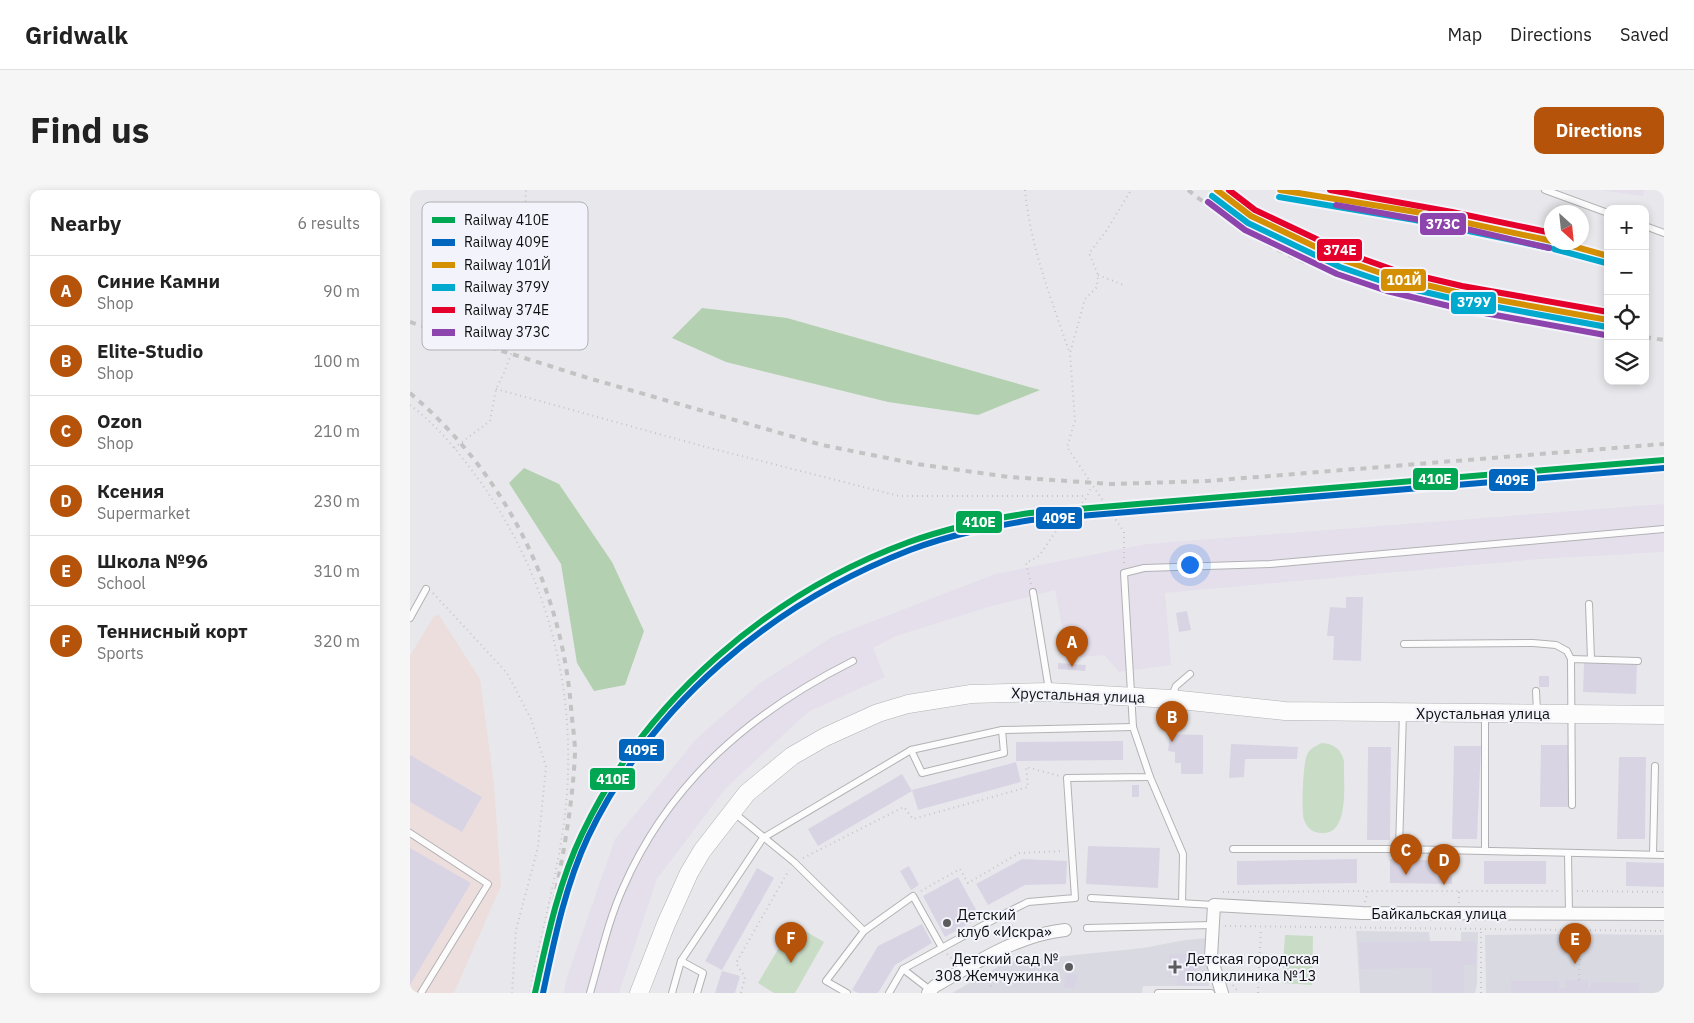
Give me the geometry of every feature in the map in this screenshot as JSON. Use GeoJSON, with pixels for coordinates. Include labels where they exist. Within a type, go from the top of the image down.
{"type":"FeatureCollection","features":[{"type":"Feature","properties":{"kind":"street","name":"Хрустальная улица"},"geometry":{"type":"LineString","coordinates":[[639,993],[678,896],[702,851],[732,811],[764,777],[792,756],[832,733],[878,713],[908,704],[971,694],[1049,692],[1171,699],[1285,711],[1664,714]]}},
{"type":"Feature","properties":{"kind":"street","name":"Байкальская улица"},"geometry":{"type":"LineString","coordinates":[[1214,905],[1362,913],[1664,914]]}},
{"type":"Feature","properties":{"kind":"street"},"geometry":{"type":"LineString","coordinates":[[1214,905],[1212,957],[1222,993]]}},
{"type":"Feature","properties":{"kind":"street"},"geometry":{"type":"LineString","coordinates":[[929,991],[962,971],[1022,940],[1044,933],[1065,930]]}},
{"type":"Feature","properties":{"kind":"lane"},"geometry":{"type":"LineString","coordinates":[[1545,190],[1604,212]]}},
{"type":"Feature","properties":{"kind":"lane"},"geometry":{"type":"LineString","coordinates":[[1649,227],[1664,233]]}},
{"type":"Feature","properties":{"kind":"lane"},"geometry":{"type":"LineString","coordinates":[[1182,902],[1183,854],[1150,777],[1133,726],[1124,573],[1144,568],[1270,564],[1664,529]]}},
{"type":"Feature","properties":{"kind":"lane"},"geometry":{"type":"LineString","coordinates":[[410,618],[426,589]]}},
{"type":"Feature","properties":{"kind":"lane"},"geometry":{"type":"LineString","coordinates":[[1033,592],[1049,692]]}},
{"type":"Feature","properties":{"kind":"lane"},"geometry":{"type":"LineString","coordinates":[[1589,604],[1591,659]]}},
{"type":"Feature","properties":{"kind":"lane"},"geometry":{"type":"LineString","coordinates":[[1404,644],[1534,643],[1556,645],[1567,651],[1571,659],[1572,805]]}},
{"type":"Feature","properties":{"kind":"lane"},"geometry":{"type":"LineString","coordinates":[[1571,659],[1638,661]]}},
{"type":"Feature","properties":{"kind":"lane"},"geometry":{"type":"LineString","coordinates":[[590,993],[622,890],[649,834],[691,779],[737,734],[811,682],[853,662]]}},
{"type":"Feature","properties":{"kind":"lane"},"geometry":{"type":"LineString","coordinates":[[1171,699],[1176,686],[1190,674]]}},
{"type":"Feature","properties":{"kind":"lane"},"geometry":{"type":"LineString","coordinates":[[1536,691],[1537,713]]}},
{"type":"Feature","properties":{"kind":"lane"},"geometry":{"type":"LineString","coordinates":[[1400,849],[1402,712]]}},
{"type":"Feature","properties":{"kind":"lane"},"geometry":{"type":"LineString","coordinates":[[1485,713],[1485,851]]}},
{"type":"Feature","properties":{"kind":"lane"},"geometry":{"type":"LineString","coordinates":[[672,993],[681,961],[763,838],[911,750],[1002,730],[1133,726]]}},
{"type":"Feature","properties":{"kind":"lane"},"geometry":{"type":"LineString","coordinates":[[911,750],[922,773],[1004,753],[1002,730]]}},
{"type":"Feature","properties":{"kind":"lane"},"geometry":{"type":"LineString","coordinates":[[1653,854],[1655,766]]}},
{"type":"Feature","properties":{"kind":"lane"},"geometry":{"type":"LineString","coordinates":[[889,993],[903,969],[941,946],[1028,902],[1074,898],[1073,851],[1067,778],[1150,777]]}},
{"type":"Feature","properties":{"kind":"lane"},"geometry":{"type":"LineString","coordinates":[[732,811],[794,862],[864,931]]}},
{"type":"Feature","properties":{"kind":"lane"},"geometry":{"type":"LineString","coordinates":[[410,833],[488,884],[421,993]]}},
{"type":"Feature","properties":{"kind":"lane"},"geometry":{"type":"LineString","coordinates":[[1233,849],[1400,849],[1568,854],[1664,854]]}},
{"type":"Feature","properties":{"kind":"lane"},"geometry":{"type":"LineString","coordinates":[[1568,854],[1567,891],[1569,913]]}},
{"type":"Feature","properties":{"kind":"lane"},"geometry":{"type":"LineString","coordinates":[[847,993],[826,980],[864,931],[912,896],[941,946]]}},
{"type":"Feature","properties":{"kind":"lane"},"geometry":{"type":"LineString","coordinates":[[1092,898],[1214,905]]}},
{"type":"Feature","properties":{"kind":"lane"},"geometry":{"type":"LineString","coordinates":[[1087,928],[1212,925]]}},
{"type":"Feature","properties":{"kind":"lane"},"geometry":{"type":"LineString","coordinates":[[681,961],[703,973],[697,993]]}},
{"type":"Feature","properties":{"kind":"lane"},"geometry":{"type":"LineString","coordinates":[[903,969],[929,991]]}},
{"type":"Feature","properties":{"kind":"lane"},"geometry":{"type":"LineString","coordinates":[[1158,993],[1211,993]]}},
{"type":"Feature","properties":{"kind":"path"},"geometry":{"type":"LineString","coordinates":[[1025,190],[1027,210],[1048,290],[1070,354],[1075,421],[1067,446],[1124,532],[1124,573]]}},
{"type":"Feature","properties":{"kind":"path"},"geometry":{"type":"LineString","coordinates":[[1070,354],[1085,300],[1097,287],[1098,275],[1089,253],[1105,233],[1131,190]]}},
{"type":"Feature","properties":{"kind":"path"},"geometry":{"type":"LineString","coordinates":[[1098,275],[1126,286]]}},
{"type":"Feature","properties":{"kind":"path"},"geometry":{"type":"LineString","coordinates":[[454,448],[490,421],[496,388],[512,350]]}},
{"type":"Feature","properties":{"kind":"path"},"geometry":{"type":"LineString","coordinates":[[496,388],[706,447],[899,496],[1087,496]]}},
{"type":"Feature","properties":{"kind":"path"},"geometry":{"type":"LineString","coordinates":[[410,404],[454,448],[488,490],[527,558],[544,605],[559,661],[563,689],[568,770],[557,867],[530,993]]}},
{"type":"Feature","properties":{"kind":"path"},"geometry":{"type":"LineString","coordinates":[[1033,592],[1026,563],[1039,556],[1061,524],[1087,496],[1092,486]]}},
{"type":"Feature","properties":{"kind":"path"},"geometry":{"type":"LineString","coordinates":[[426,589],[433,593],[507,673],[531,719],[546,767],[538,847],[516,930],[512,993]]}},
{"type":"Feature","properties":{"kind":"path"},"geometry":{"type":"LineString","coordinates":[[740,993],[745,977],[736,963],[794,862],[904,807],[913,819],[1028,787],[1026,767],[1067,778]]}},
{"type":"Feature","properties":{"kind":"path"},"geometry":{"type":"LineString","coordinates":[[912,896],[960,869],[968,883],[1019,852],[1073,851]]}},
{"type":"Feature","properties":{"kind":"path"},"geometry":{"type":"LineString","coordinates":[[1352,928],[1362,913],[1368,891]]}},
{"type":"Feature","properties":{"kind":"path"},"geometry":{"type":"LineString","coordinates":[[1223,892],[1664,892]]}},
{"type":"Feature","properties":{"kind":"path"},"geometry":{"type":"LineString","coordinates":[[1004,914],[1022,940]]}},
{"type":"Feature","properties":{"kind":"path"},"geometry":{"type":"LineString","coordinates":[[1212,925],[1482,930],[1664,930]]}},
{"type":"Feature","properties":{"kind":"path"},"geometry":{"type":"LineString","coordinates":[[1258,993],[1261,927]]}},
{"type":"Feature","properties":{"kind":"path"},"geometry":{"type":"LineString","coordinates":[[1481,993],[1482,930]]}},
{"type":"Feature","properties":{"kind":"path"},"geometry":{"type":"LineString","coordinates":[[1579,980],[1581,930]]}},
{"type":"Feature","properties":{"kind":"path"},"geometry":{"type":"LineString","coordinates":[[941,946],[962,971]]}},
{"type":"Feature","properties":{"kind":"shaded area"},"geometry":{"type":"Polygon","coordinates":[[[1600,190],[1645,190],[1643,196],[1600,190]]]}},
{"type":"Feature","properties":{"kind":"shaded area"},"geometry":{"type":"Polygon","coordinates":[[[1664,504],[1664,552],[1539,559],[1165,593],[1171,665],[1119,672],[1104,655],[1068,658],[1055,590],[992,606],[896,636],[873,648],[885,677],[808,712],[725,789],[657,879],[619,993],[564,993],[567,977],[615,839],[696,739],[760,683],[832,637],[995,574],[1147,544],[1664,504]]]}},
{"type":"Feature","properties":{"kind":"shaded area"},"geometry":{"type":"Polygon","coordinates":[[[439,615],[480,679],[494,783],[501,886],[454,993],[410,993],[410,656],[434,616],[439,615]]]}},
{"type":"Feature","properties":{"kind":"shaded area"},"geometry":{"type":"Polygon","coordinates":[[[1356,931],[1429,932],[1430,941],[1461,941],[1461,932],[1478,932],[1477,984],[1475,993],[1360,993],[1356,931]]]}},
{"type":"Feature","properties":{"kind":"shaded area"},"geometry":{"type":"Polygon","coordinates":[[[1485,935],[1664,935],[1664,993],[1486,993],[1485,935]]]}},
{"type":"Feature","properties":{"kind":"shaded area","name":"Детский сад № 308 Жемчужинка"},"geometry":{"type":"Polygon","coordinates":[[[1207,938],[1209,986],[1143,986],[1142,993],[952,993],[1006,962],[1143,948],[1207,938]]]}},
{"type":"Feature","properties":{"kind":"green space"},"geometry":{"type":"Polygon","coordinates":[[[702,308],[787,318],[1040,390],[978,415],[888,402],[726,362],[672,338],[702,308]]]}},
{"type":"Feature","properties":{"kind":"green space"},"geometry":{"type":"Polygon","coordinates":[[[524,468],[559,484],[612,562],[644,631],[625,685],[594,691],[577,663],[561,564],[509,483],[524,468]]]}},
{"type":"Feature","properties":{"kind":"green space"},"geometry":{"type":"Polygon","coordinates":[[[1322,743],[1336,748],[1343,757],[1344,793],[1341,817],[1337,826],[1331,832],[1318,833],[1309,828],[1304,820],[1304,767],[1307,755],[1311,749],[1322,743]]]}},
{"type":"Feature","properties":{"kind":"green space"},"geometry":{"type":"Polygon","coordinates":[[[793,924],[824,942],[795,993],[774,993],[758,983],[793,924]]]}},
{"type":"Feature","properties":{"kind":"green space"},"geometry":{"type":"Polygon","coordinates":[[[1285,935],[1313,936],[1312,985],[1282,983],[1285,935]]]}},
{"type":"Feature","properties":{"kind":"building"},"geometry":{"type":"Polygon","coordinates":[[[1346,597],[1363,597],[1361,661],[1333,660],[1334,636],[1327,636],[1330,607],[1346,608],[1346,597]]]}},
{"type":"Feature","properties":{"kind":"building"},"geometry":{"type":"Polygon","coordinates":[[[1187,611],[1191,630],[1179,632],[1176,613],[1187,611]]]}},
{"type":"Feature","properties":{"kind":"building"},"geometry":{"type":"Polygon","coordinates":[[[1058,663],[1086,665],[1085,671],[1058,669],[1058,663]]]}},
{"type":"Feature","properties":{"kind":"building"},"geometry":{"type":"Polygon","coordinates":[[[1584,663],[1637,665],[1636,694],[1583,692],[1584,663]]]}},
{"type":"Feature","properties":{"kind":"building"},"geometry":{"type":"Polygon","coordinates":[[[1539,676],[1549,676],[1549,687],[1539,687],[1539,676]]]}},
{"type":"Feature","properties":{"kind":"building"},"geometry":{"type":"Polygon","coordinates":[[[1170,734],[1203,735],[1203,774],[1181,774],[1181,763],[1175,763],[1175,752],[1168,751],[1170,734]]]}},
{"type":"Feature","properties":{"kind":"building"},"geometry":{"type":"Polygon","coordinates":[[[1123,741],[1123,760],[1016,761],[1016,742],[1123,741]]]}},
{"type":"Feature","properties":{"kind":"building"},"geometry":{"type":"Polygon","coordinates":[[[1231,744],[1298,747],[1297,759],[1245,759],[1244,777],[1229,778],[1231,744]]]}},
{"type":"Feature","properties":{"kind":"building"},"geometry":{"type":"Polygon","coordinates":[[[1541,745],[1568,745],[1568,807],[1540,807],[1541,745]]]}},
{"type":"Feature","properties":{"kind":"building"},"geometry":{"type":"Polygon","coordinates":[[[1454,746],[1481,746],[1477,839],[1452,839],[1454,746]]]}},
{"type":"Feature","properties":{"kind":"building"},"geometry":{"type":"Polygon","coordinates":[[[1368,747],[1391,747],[1390,840],[1367,840],[1368,747]]]}},
{"type":"Feature","properties":{"kind":"building"},"geometry":{"type":"Polygon","coordinates":[[[410,755],[482,797],[462,832],[410,802],[410,755]]]}},
{"type":"Feature","properties":{"kind":"building"},"geometry":{"type":"Polygon","coordinates":[[[1619,757],[1646,757],[1645,839],[1617,839],[1619,757]]]}},
{"type":"Feature","properties":{"kind":"building"},"geometry":{"type":"Polygon","coordinates":[[[1016,762],[1021,782],[918,810],[912,790],[1016,762]]]}},
{"type":"Feature","properties":{"kind":"building"},"geometry":{"type":"Polygon","coordinates":[[[902,774],[912,791],[818,846],[808,829],[902,774]]]}},
{"type":"Feature","properties":{"kind":"building"},"geometry":{"type":"Polygon","coordinates":[[[1132,785],[1139,785],[1139,797],[1132,797],[1132,785]]]}},
{"type":"Feature","properties":{"kind":"building"},"geometry":{"type":"Polygon","coordinates":[[[1088,846],[1160,848],[1158,888],[1086,884],[1088,846]]]}},
{"type":"Feature","properties":{"kind":"building"},"geometry":{"type":"Polygon","coordinates":[[[410,848],[471,883],[410,985],[410,848]]]}},
{"type":"Feature","properties":{"kind":"building"},"geometry":{"type":"Polygon","coordinates":[[[1022,859],[1067,861],[1066,884],[1025,885],[988,905],[976,884],[1022,859]]]}},
{"type":"Feature","properties":{"kind":"building"},"geometry":{"type":"Polygon","coordinates":[[[1357,859],[1357,883],[1237,885],[1237,861],[1357,859]]]}},
{"type":"Feature","properties":{"kind":"building"},"geometry":{"type":"Polygon","coordinates":[[[1390,859],[1452,861],[1452,884],[1390,883],[1390,859]]]}},
{"type":"Feature","properties":{"kind":"building"},"geometry":{"type":"Polygon","coordinates":[[[1484,861],[1546,861],[1546,884],[1484,884],[1484,861]]]}},
{"type":"Feature","properties":{"kind":"building"},"geometry":{"type":"Polygon","coordinates":[[[1626,862],[1664,863],[1664,887],[1626,886],[1626,862]]]}},
{"type":"Feature","properties":{"kind":"building"},"geometry":{"type":"Polygon","coordinates":[[[909,866],[919,885],[911,890],[900,871],[909,866]]]}},
{"type":"Feature","properties":{"kind":"building"},"geometry":{"type":"Polygon","coordinates":[[[757,868],[774,878],[722,970],[705,961],[757,868]]]}},
{"type":"Feature","properties":{"kind":"building"},"geometry":{"type":"Polygon","coordinates":[[[958,877],[980,917],[945,937],[923,896],[958,877]]]}},
{"type":"Feature","properties":{"kind":"building"},"geometry":{"type":"Polygon","coordinates":[[[922,924],[932,943],[895,965],[878,993],[858,993],[852,990],[878,946],[922,924]]]}},
{"type":"Feature","properties":{"kind":"building"},"geometry":{"type":"Polygon","coordinates":[[[1476,941],[1476,965],[1464,965],[1464,993],[1432,993],[1432,968],[1360,969],[1359,942],[1476,941]]]}},
{"type":"Feature","properties":{"kind":"building"},"geometry":{"type":"Polygon","coordinates":[[[1169,954],[1197,954],[1197,977],[1191,977],[1191,986],[1177,985],[1177,977],[1169,977],[1169,954]]]}},
{"type":"Feature","properties":{"kind":"building"},"geometry":{"type":"Polygon","coordinates":[[[722,971],[740,976],[735,993],[715,993],[722,971]]]}},
{"type":"Feature","properties":{"kind":"building"},"geometry":{"type":"Polygon","coordinates":[[[1066,972],[1078,975],[1074,989],[1063,987],[1066,972]]]}},
{"type":"Feature","properties":{"kind":"building"},"geometry":{"type":"Polygon","coordinates":[[[1565,980],[1588,980],[1588,988],[1591,988],[1591,982],[1639,983],[1639,993],[1511,993],[1511,981],[1559,981],[1559,988],[1565,988],[1565,980]]]}},
{"type":"Feature","properties":{"kind":"railway"},"geometry":{"type":"LineString","coordinates":[[1188,190],[1240,228],[1282,252],[1326,271],[1371,286],[1418,298],[1465,308],[1604,330]]}},
{"type":"Feature","properties":{"kind":"railway"},"geometry":{"type":"LineString","coordinates":[[410,322],[422,326]]}},
{"type":"Feature","properties":{"kind":"railway"},"geometry":{"type":"LineString","coordinates":[[1649,338],[1664,340]]}},
{"type":"Feature","properties":{"kind":"railway"},"geometry":{"type":"LineString","coordinates":[[499,350],[588,378],[822,445],[917,464],[1009,477],[1111,484],[1208,481],[1664,444]]}},
{"type":"Feature","properties":{"kind":"railway"},"geometry":{"type":"LineString","coordinates":[[410,393],[443,424],[500,495],[522,534],[540,575],[555,618],[565,662],[575,753],[571,803],[559,877],[544,950]]}},
{"type":"Feature","properties":{"kind":"rail line","name":"101Й"},"geometry":{"type":"LineString","coordinates":[[1217,190],[1251,216],[1343,260],[1392,277],[1460,293],[1604,319]]}},
{"type":"Feature","properties":{"kind":"rail line","name":"374Е"},"geometry":{"type":"LineString","coordinates":[[1229,190],[1255,210],[1346,253],[1394,270],[1462,286],[1604,311]]}},
{"type":"Feature","properties":{"kind":"rail line","name":"101Й"},"geometry":{"type":"LineString","coordinates":[[1280,190],[1416,212],[1544,239]]}},
{"type":"Feature","properties":{"kind":"rail line","name":"374Е"},"geometry":{"type":"LineString","coordinates":[[1330,190],[1452,212],[1544,231]]}},
{"type":"Feature","properties":{"kind":"rail line","name":"379У"},"geometry":{"type":"LineString","coordinates":[[1212,196],[1248,223],[1340,267],[1390,284],[1459,300],[1604,326]]}},
{"type":"Feature","properties":{"kind":"rail line","name":"379У"},"geometry":{"type":"LineString","coordinates":[[1279,197],[1415,220],[1544,247]]}},
{"type":"Feature","properties":{"kind":"rail line","name":"373C"},"geometry":{"type":"LineString","coordinates":[[1208,202],[1245,230],[1337,274],[1387,291],[1457,308],[1604,335]]}},
{"type":"Feature","properties":{"kind":"rail line","name":"373C"},"geometry":{"type":"LineString","coordinates":[[1336,205],[1449,225],[1544,247]]}},
{"type":"Feature","properties":{"kind":"rail line","name":"379У"},"geometry":{"type":"LineString","coordinates":[[1558,250],[1604,262]]}},
{"type":"Feature","properties":{"kind":"rail line","name":"101Й"},"geometry":{"type":"LineString","coordinates":[[1587,250],[1604,255]]}},
{"type":"Feature","properties":{"kind":"rail line","name":"410E"},"geometry":{"type":"LineString","coordinates":[[535,993],[554,912],[566,872],[582,834],[609,785],[641,739],[677,696],[717,656],[761,621],[808,590],[858,564],[909,542],[939,532],[984,521],[1030,513],[1664,460]]}},
{"type":"Feature","properties":{"kind":"rail line","name":"409E"},"geometry":{"type":"LineString","coordinates":[[543,993],[561,914],[580,856],[588,837],[615,788],[646,743],[682,701],[722,663],[765,629],[811,598],[859,572],[910,550],[940,540],[1031,520],[1664,468]]}},
{"type":"Feature","properties":{"kind":"place","name":"Синие Камни"},"geometry":{"type":"Point","coordinates":[1072,667]}},
{"type":"Feature","properties":{"kind":"place","name":"Elite-Studio"},"geometry":{"type":"Point","coordinates":[1172,742]}},
{"type":"Feature","properties":{"kind":"place","name":"Ozon"},"geometry":{"type":"Point","coordinates":[1406,875]}},
{"type":"Feature","properties":{"kind":"place","name":"Ксения"},"geometry":{"type":"Point","coordinates":[1444,885]}},
{"type":"Feature","properties":{"kind":"place","name":"Детский клуб «Искра»"},"geometry":{"type":"Point","coordinates":[947,923]}},
{"type":"Feature","properties":{"kind":"place","name":"Теннисный корт"},"geometry":{"type":"Point","coordinates":[791,963]}},
{"type":"Feature","properties":{"kind":"place","name":"Школа №96"},"geometry":{"type":"Point","coordinates":[1575,964]}},
{"type":"Feature","properties":{"kind":"place","name":"Детский сад № 308 Жемчужинка"},"geometry":{"type":"Point","coordinates":[1069,967]}},
{"type":"Feature","properties":{"kind":"place","name":"Детская городская поликлиника №13"},"geometry":{"type":"Point","coordinates":[1175,967]}}]}
